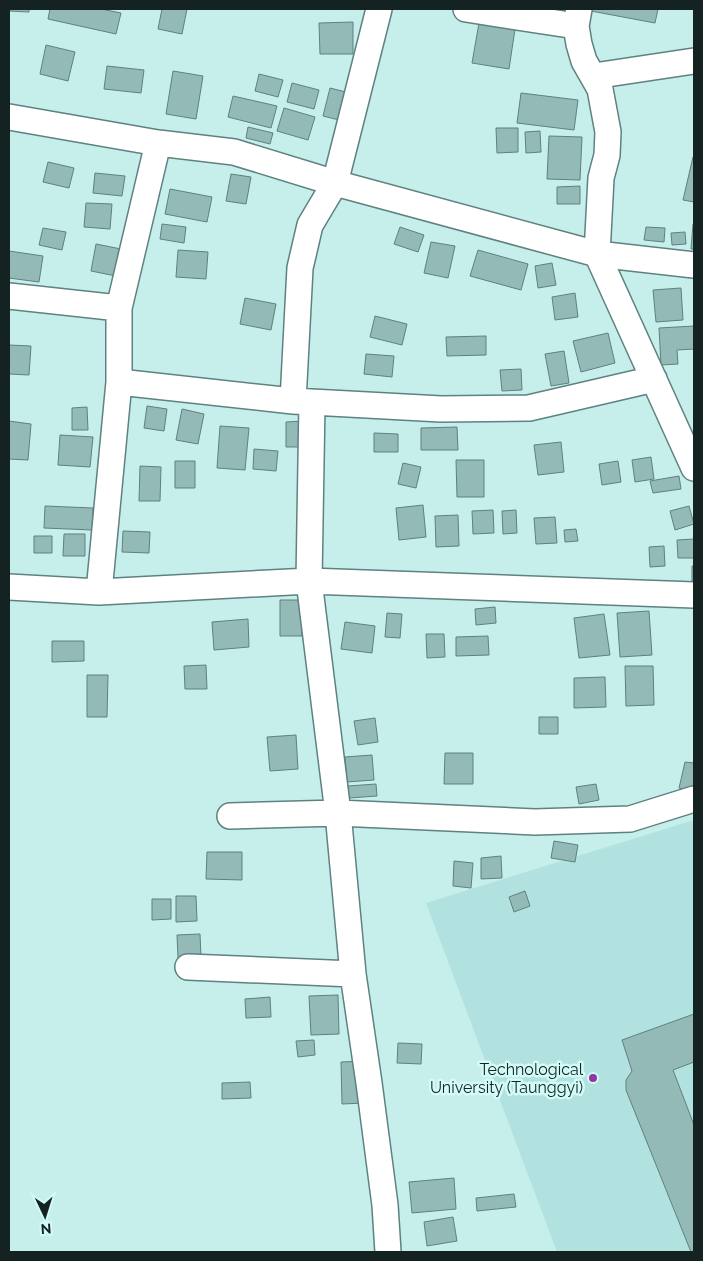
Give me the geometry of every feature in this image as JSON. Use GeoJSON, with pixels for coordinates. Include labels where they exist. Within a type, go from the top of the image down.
{"type":"FeatureCollection","features":[{"type":"Feature","properties":{"kind":"street"},"geometry":{"type":"LineString","coordinates":[[379,9],[335,183],[310,225],[300,268],[308,581],[338,814],[352,974],[385,1205],[388,1252]]}},
{"type":"Feature","properties":{"kind":"street"},"geometry":{"type":"LineString","coordinates":[[466,9],[578,18],[584,61],[600,89],[608,132],[607,155],[601,178],[597,254],[694,468]]}},
{"type":"Feature","properties":{"kind":"street"},"geometry":{"type":"LineString","coordinates":[[594,76],[694,61]]}},
{"type":"Feature","properties":{"kind":"street"},"geometry":{"type":"LineString","coordinates":[[9,118],[158,143],[234,152],[335,183],[597,254],[694,265]]}},
{"type":"Feature","properties":{"kind":"street"},"geometry":{"type":"LineString","coordinates":[[99,592],[120,382],[119,308],[158,143]]}},
{"type":"Feature","properties":{"kind":"street"},"geometry":{"type":"LineString","coordinates":[[9,296],[119,308]]}},
{"type":"Feature","properties":{"kind":"street"},"geometry":{"type":"LineString","coordinates":[[120,382],[303,401],[441,409],[529,408],[654,379]]}},
{"type":"Feature","properties":{"kind":"street"},"geometry":{"type":"LineString","coordinates":[[9,587],[99,592],[308,581],[694,595]]}},
{"type":"Feature","properties":{"kind":"street"},"geometry":{"type":"LineString","coordinates":[[230,816],[338,814],[535,822],[630,819],[694,799]]}},
{"type":"Feature","properties":{"kind":"street"},"geometry":{"type":"LineString","coordinates":[[188,967],[352,974]]}},
{"type":"Feature","properties":{"kind":"shaded area","name":"Technological University (Taunggyi)"},"geometry":{"type":"Polygon","coordinates":[[[694,820],[694,1252],[557,1252],[426,903],[694,820]]]}},
{"type":"Feature","properties":{"kind":"building"},"geometry":{"type":"Polygon","coordinates":[[[9,9],[29,9],[29,12],[9,11],[9,9]]]}},
{"type":"Feature","properties":{"kind":"building"},"geometry":{"type":"Polygon","coordinates":[[[50,9],[101,9],[121,13],[116,34],[48,19],[50,9]]]}},
{"type":"Feature","properties":{"kind":"building"},"geometry":{"type":"Polygon","coordinates":[[[162,9],[187,9],[182,34],[158,29],[162,9]]]}},
{"type":"Feature","properties":{"kind":"building"},"geometry":{"type":"Polygon","coordinates":[[[592,9],[658,9],[655,23],[591,11],[592,9]]]}},
{"type":"Feature","properties":{"kind":"building"},"geometry":{"type":"Polygon","coordinates":[[[353,22],[353,54],[320,54],[319,23],[353,22]]]}},
{"type":"Feature","properties":{"kind":"building"},"geometry":{"type":"Polygon","coordinates":[[[479,23],[515,29],[509,69],[472,63],[479,23]]]}},
{"type":"Feature","properties":{"kind":"building"},"geometry":{"type":"Polygon","coordinates":[[[46,45],[75,52],[68,81],[40,74],[46,45]]]}},
{"type":"Feature","properties":{"kind":"building"},"geometry":{"type":"Polygon","coordinates":[[[107,66],[144,70],[141,93],[104,89],[107,66]]]}},
{"type":"Feature","properties":{"kind":"building"},"geometry":{"type":"Polygon","coordinates":[[[173,71],[203,76],[196,119],[166,114],[173,71]]]}},
{"type":"Feature","properties":{"kind":"building"},"geometry":{"type":"Polygon","coordinates":[[[259,74],[283,80],[278,97],[255,91],[259,74]]]}},
{"type":"Feature","properties":{"kind":"building"},"geometry":{"type":"Polygon","coordinates":[[[292,83],[319,90],[314,109],[287,102],[292,83]]]}},
{"type":"Feature","properties":{"kind":"building"},"geometry":{"type":"Polygon","coordinates":[[[330,88],[350,93],[343,121],[323,116],[330,88]]]}},
{"type":"Feature","properties":{"kind":"building"},"geometry":{"type":"Polygon","coordinates":[[[521,93],[578,100],[574,130],[517,123],[521,93]]]}},
{"type":"Feature","properties":{"kind":"building"},"geometry":{"type":"Polygon","coordinates":[[[233,96],[277,106],[271,128],[228,117],[233,96]]]}},
{"type":"Feature","properties":{"kind":"building"},"geometry":{"type":"Polygon","coordinates":[[[284,108],[315,117],[308,140],[277,131],[284,108]]]}},
{"type":"Feature","properties":{"kind":"building"},"geometry":{"type":"Polygon","coordinates":[[[248,127],[273,133],[270,144],[246,138],[248,127]]]}},
{"type":"Feature","properties":{"kind":"building"},"geometry":{"type":"Polygon","coordinates":[[[496,128],[518,128],[518,152],[497,153],[496,128]]]}},
{"type":"Feature","properties":{"kind":"building"},"geometry":{"type":"Polygon","coordinates":[[[540,131],[541,152],[526,153],[525,132],[540,131]]]}},
{"type":"Feature","properties":{"kind":"building"},"geometry":{"type":"Polygon","coordinates":[[[549,136],[582,137],[580,180],[547,179],[549,136]]]}},
{"type":"Feature","properties":{"kind":"building"},"geometry":{"type":"Polygon","coordinates":[[[694,157],[694,202],[683,200],[694,157]]]}},
{"type":"Feature","properties":{"kind":"building"},"geometry":{"type":"Polygon","coordinates":[[[48,162],[74,168],[69,188],[43,182],[48,162]]]}},
{"type":"Feature","properties":{"kind":"building"},"geometry":{"type":"Polygon","coordinates":[[[95,173],[125,176],[122,196],[93,193],[95,173]]]}},
{"type":"Feature","properties":{"kind":"building"},"geometry":{"type":"Polygon","coordinates":[[[231,174],[251,177],[246,204],[226,201],[231,174]]]}},
{"type":"Feature","properties":{"kind":"building"},"geometry":{"type":"Polygon","coordinates":[[[580,186],[580,204],[557,204],[557,187],[580,186]]]}},
{"type":"Feature","properties":{"kind":"building"},"geometry":{"type":"Polygon","coordinates":[[[170,189],[212,197],[207,222],[165,214],[170,189]]]}},
{"type":"Feature","properties":{"kind":"building"},"geometry":{"type":"Polygon","coordinates":[[[86,203],[112,204],[110,229],[84,227],[86,203]]]}},
{"type":"Feature","properties":{"kind":"building"},"geometry":{"type":"Polygon","coordinates":[[[162,224],[186,227],[184,243],[160,239],[162,224]]]}},
{"type":"Feature","properties":{"kind":"building"},"geometry":{"type":"Polygon","coordinates":[[[693,224],[694,249],[691,249],[693,224]]]}},
{"type":"Feature","properties":{"kind":"building"},"geometry":{"type":"Polygon","coordinates":[[[400,227],[424,235],[418,252],[394,244],[400,227]]]}},
{"type":"Feature","properties":{"kind":"building"},"geometry":{"type":"Polygon","coordinates":[[[646,227],[665,228],[664,242],[644,240],[646,227]]]}},
{"type":"Feature","properties":{"kind":"building"},"geometry":{"type":"Polygon","coordinates":[[[43,228],[66,232],[62,250],[39,245],[43,228]]]}},
{"type":"Feature","properties":{"kind":"building"},"geometry":{"type":"Polygon","coordinates":[[[685,232],[686,244],[672,245],[671,233],[685,232]]]}},
{"type":"Feature","properties":{"kind":"building"},"geometry":{"type":"Polygon","coordinates":[[[431,242],[455,246],[448,278],[424,273],[431,242]]]}},
{"type":"Feature","properties":{"kind":"building"},"geometry":{"type":"Polygon","coordinates":[[[96,244],[121,249],[116,276],[91,271],[96,244]]]}},
{"type":"Feature","properties":{"kind":"building"},"geometry":{"type":"Polygon","coordinates":[[[178,250],[208,252],[206,279],[176,277],[178,250]]]}},
{"type":"Feature","properties":{"kind":"building"},"geometry":{"type":"Polygon","coordinates":[[[478,250],[528,264],[521,290],[470,276],[478,250]]]}},
{"type":"Feature","properties":{"kind":"building"},"geometry":{"type":"Polygon","coordinates":[[[9,251],[43,256],[39,282],[9,278],[9,251]]]}},
{"type":"Feature","properties":{"kind":"building"},"geometry":{"type":"Polygon","coordinates":[[[552,263],[556,285],[538,288],[535,266],[552,263]]]}},
{"type":"Feature","properties":{"kind":"building"},"geometry":{"type":"Polygon","coordinates":[[[681,288],[683,320],[656,322],[653,290],[681,288]]]}},
{"type":"Feature","properties":{"kind":"building"},"geometry":{"type":"Polygon","coordinates":[[[575,293],[578,317],[555,320],[552,297],[575,293]]]}},
{"type":"Feature","properties":{"kind":"building"},"geometry":{"type":"Polygon","coordinates":[[[245,298],[276,304],[271,330],[240,324],[245,298]]]}},
{"type":"Feature","properties":{"kind":"building"},"geometry":{"type":"Polygon","coordinates":[[[375,316],[407,324],[402,345],[370,337],[375,316]]]}},
{"type":"Feature","properties":{"kind":"building"},"geometry":{"type":"Polygon","coordinates":[[[694,326],[694,349],[677,350],[678,364],[661,365],[659,328],[694,326]]]}},
{"type":"Feature","properties":{"kind":"building"},"geometry":{"type":"Polygon","coordinates":[[[608,333],[615,363],[581,372],[573,341],[608,333]]]}},
{"type":"Feature","properties":{"kind":"building"},"geometry":{"type":"Polygon","coordinates":[[[486,336],[486,355],[447,356],[446,337],[486,336]]]}},
{"type":"Feature","properties":{"kind":"building"},"geometry":{"type":"Polygon","coordinates":[[[9,345],[31,346],[29,375],[9,374],[9,345]]]}},
{"type":"Feature","properties":{"kind":"building"},"geometry":{"type":"Polygon","coordinates":[[[564,351],[569,383],[551,386],[545,354],[564,351]]]}},
{"type":"Feature","properties":{"kind":"building"},"geometry":{"type":"Polygon","coordinates":[[[366,354],[394,356],[392,377],[364,374],[366,354]]]}},
{"type":"Feature","properties":{"kind":"building"},"geometry":{"type":"Polygon","coordinates":[[[521,369],[522,390],[502,391],[500,370],[521,369]]]}},
{"type":"Feature","properties":{"kind":"building"},"geometry":{"type":"Polygon","coordinates":[[[147,406],[167,409],[164,431],[144,428],[147,406]]]}},
{"type":"Feature","properties":{"kind":"building"},"geometry":{"type":"Polygon","coordinates":[[[87,407],[88,430],[72,430],[72,408],[87,407]]]}},
{"type":"Feature","properties":{"kind":"building"},"geometry":{"type":"Polygon","coordinates":[[[182,409],[204,414],[198,444],[176,440],[182,409]]]}},
{"type":"Feature","properties":{"kind":"building"},"geometry":{"type":"Polygon","coordinates":[[[9,421],[31,424],[28,460],[9,459],[9,421]]]}},
{"type":"Feature","properties":{"kind":"building"},"geometry":{"type":"Polygon","coordinates":[[[304,421],[304,447],[286,447],[286,422],[304,421]]]}},
{"type":"Feature","properties":{"kind":"building"},"geometry":{"type":"Polygon","coordinates":[[[220,426],[249,428],[245,470],[217,468],[220,426]]]}},
{"type":"Feature","properties":{"kind":"building"},"geometry":{"type":"Polygon","coordinates":[[[457,427],[458,450],[421,450],[421,428],[457,427]]]}},
{"type":"Feature","properties":{"kind":"building"},"geometry":{"type":"Polygon","coordinates":[[[374,433],[398,434],[398,452],[374,452],[374,433]]]}},
{"type":"Feature","properties":{"kind":"building"},"geometry":{"type":"Polygon","coordinates":[[[60,435],[93,437],[90,467],[58,465],[60,435]]]}},
{"type":"Feature","properties":{"kind":"building"},"geometry":{"type":"Polygon","coordinates":[[[561,442],[564,472],[538,475],[534,445],[561,442]]]}},
{"type":"Feature","properties":{"kind":"building"},"geometry":{"type":"Polygon","coordinates":[[[254,449],[278,451],[276,471],[253,469],[254,449]]]}},
{"type":"Feature","properties":{"kind":"building"},"geometry":{"type":"Polygon","coordinates":[[[651,457],[654,479],[635,482],[632,460],[651,457]]]}},
{"type":"Feature","properties":{"kind":"building"},"geometry":{"type":"Polygon","coordinates":[[[456,460],[484,460],[484,497],[457,497],[456,460]]]}},
{"type":"Feature","properties":{"kind":"building"},"geometry":{"type":"Polygon","coordinates":[[[175,461],[195,461],[195,488],[175,488],[175,461]]]}},
{"type":"Feature","properties":{"kind":"building"},"geometry":{"type":"Polygon","coordinates":[[[618,461],[621,482],[602,485],[599,464],[618,461]]]}},
{"type":"Feature","properties":{"kind":"building"},"geometry":{"type":"Polygon","coordinates":[[[403,463],[421,467],[416,488],[398,484],[403,463]]]}},
{"type":"Feature","properties":{"kind":"building"},"geometry":{"type":"Polygon","coordinates":[[[140,466],[161,467],[160,501],[139,501],[140,466]]]}},
{"type":"Feature","properties":{"kind":"building"},"geometry":{"type":"Polygon","coordinates":[[[679,476],[681,489],[653,493],[650,481],[679,476]]]}},
{"type":"Feature","properties":{"kind":"building"},"geometry":{"type":"Polygon","coordinates":[[[423,505],[426,537],[399,540],[396,508],[423,505]]]}},
{"type":"Feature","properties":{"kind":"building"},"geometry":{"type":"Polygon","coordinates":[[[45,506],[93,508],[92,530],[44,528],[45,506]]]}},
{"type":"Feature","properties":{"kind":"building"},"geometry":{"type":"Polygon","coordinates":[[[689,506],[694,524],[675,530],[670,511],[689,506]]]}},
{"type":"Feature","properties":{"kind":"building"},"geometry":{"type":"Polygon","coordinates":[[[493,510],[494,533],[473,534],[472,511],[493,510]]]}},
{"type":"Feature","properties":{"kind":"building"},"geometry":{"type":"Polygon","coordinates":[[[516,510],[517,533],[503,534],[502,511],[516,510]]]}},
{"type":"Feature","properties":{"kind":"building"},"geometry":{"type":"Polygon","coordinates":[[[458,515],[459,546],[436,547],[435,516],[458,515]]]}},
{"type":"Feature","properties":{"kind":"building"},"geometry":{"type":"Polygon","coordinates":[[[555,517],[557,543],[536,544],[534,518],[555,517]]]}},
{"type":"Feature","properties":{"kind":"building"},"geometry":{"type":"Polygon","coordinates":[[[576,529],[578,541],[565,542],[564,530],[576,529]]]}},
{"type":"Feature","properties":{"kind":"building"},"geometry":{"type":"Polygon","coordinates":[[[123,531],[150,532],[149,553],[122,552],[123,531]]]}},
{"type":"Feature","properties":{"kind":"building"},"geometry":{"type":"Polygon","coordinates":[[[64,534],[85,534],[85,556],[63,556],[64,534]]]}},
{"type":"Feature","properties":{"kind":"building"},"geometry":{"type":"Polygon","coordinates":[[[34,536],[52,536],[52,553],[34,553],[34,536]]]}},
{"type":"Feature","properties":{"kind":"building"},"geometry":{"type":"Polygon","coordinates":[[[694,539],[694,558],[678,558],[677,540],[694,539]]]}},
{"type":"Feature","properties":{"kind":"building"},"geometry":{"type":"Polygon","coordinates":[[[664,546],[665,566],[650,567],[649,547],[664,546]]]}},
{"type":"Feature","properties":{"kind":"building"},"geometry":{"type":"Polygon","coordinates":[[[692,566],[694,566],[694,581],[692,581],[692,566]]]}},
{"type":"Feature","properties":{"kind":"building"},"geometry":{"type":"Polygon","coordinates":[[[280,600],[302,600],[302,636],[280,636],[280,600]]]}},
{"type":"Feature","properties":{"kind":"building"},"geometry":{"type":"Polygon","coordinates":[[[495,607],[496,623],[476,625],[475,609],[495,607]]]}},
{"type":"Feature","properties":{"kind":"building"},"geometry":{"type":"Polygon","coordinates":[[[649,611],[652,655],[620,657],[617,613],[649,611]]]}},
{"type":"Feature","properties":{"kind":"building"},"geometry":{"type":"Polygon","coordinates":[[[387,613],[402,614],[400,638],[385,637],[387,613]]]}},
{"type":"Feature","properties":{"kind":"building"},"geometry":{"type":"Polygon","coordinates":[[[604,614],[610,655],[579,658],[574,618],[604,614]]]}},
{"type":"Feature","properties":{"kind":"building"},"geometry":{"type":"Polygon","coordinates":[[[248,619],[249,647],[214,650],[212,622],[248,619]]]}},
{"type":"Feature","properties":{"kind":"building"},"geometry":{"type":"Polygon","coordinates":[[[345,622],[375,626],[372,653],[341,649],[345,622]]]}},
{"type":"Feature","properties":{"kind":"building"},"geometry":{"type":"Polygon","coordinates":[[[426,634],[444,634],[445,657],[427,658],[426,634]]]}},
{"type":"Feature","properties":{"kind":"building"},"geometry":{"type":"Polygon","coordinates":[[[488,636],[489,655],[456,656],[456,637],[488,636]]]}},
{"type":"Feature","properties":{"kind":"building"},"geometry":{"type":"Polygon","coordinates":[[[52,641],[84,641],[84,661],[52,662],[52,641]]]}},
{"type":"Feature","properties":{"kind":"building"},"geometry":{"type":"Polygon","coordinates":[[[206,665],[207,689],[185,689],[184,666],[206,665]]]}},
{"type":"Feature","properties":{"kind":"building"},"geometry":{"type":"Polygon","coordinates":[[[625,666],[653,666],[654,705],[626,706],[625,666]]]}},
{"type":"Feature","properties":{"kind":"building"},"geometry":{"type":"Polygon","coordinates":[[[87,675],[108,675],[107,717],[87,717],[87,675]]]}},
{"type":"Feature","properties":{"kind":"building"},"geometry":{"type":"Polygon","coordinates":[[[605,677],[606,707],[574,708],[574,678],[605,677]]]}},
{"type":"Feature","properties":{"kind":"building"},"geometry":{"type":"Polygon","coordinates":[[[539,717],[558,717],[558,734],[539,734],[539,717]]]}},
{"type":"Feature","properties":{"kind":"building"},"geometry":{"type":"Polygon","coordinates":[[[375,718],[378,742],[358,745],[354,721],[375,718]]]}},
{"type":"Feature","properties":{"kind":"building"},"geometry":{"type":"Polygon","coordinates":[[[296,735],[298,769],[270,771],[267,737],[296,735]]]}},
{"type":"Feature","properties":{"kind":"building"},"geometry":{"type":"Polygon","coordinates":[[[445,753],[473,753],[473,784],[444,784],[445,753]]]}},
{"type":"Feature","properties":{"kind":"building"},"geometry":{"type":"Polygon","coordinates":[[[372,755],[374,780],[347,782],[345,757],[372,755]]]}},
{"type":"Feature","properties":{"kind":"building"},"geometry":{"type":"Polygon","coordinates":[[[685,762],[694,763],[694,791],[679,788],[685,762]]]}},
{"type":"Feature","properties":{"kind":"building"},"geometry":{"type":"Polygon","coordinates":[[[376,784],[377,796],[349,798],[348,786],[376,784]]]}},
{"type":"Feature","properties":{"kind":"building"},"geometry":{"type":"Polygon","coordinates":[[[596,784],[599,800],[579,804],[576,787],[596,784]]]}},
{"type":"Feature","properties":{"kind":"building"},"geometry":{"type":"Polygon","coordinates":[[[554,841],[578,845],[575,862],[551,858],[554,841]]]}},
{"type":"Feature","properties":{"kind":"building"},"geometry":{"type":"Polygon","coordinates":[[[207,852],[242,852],[242,880],[206,879],[207,852]]]}},
{"type":"Feature","properties":{"kind":"building"},"geometry":{"type":"Polygon","coordinates":[[[501,856],[502,878],[481,879],[481,858],[501,856]]]}},
{"type":"Feature","properties":{"kind":"building"},"geometry":{"type":"Polygon","coordinates":[[[454,861],[473,863],[471,888],[453,886],[454,861]]]}},
{"type":"Feature","properties":{"kind":"building"},"geometry":{"type":"Polygon","coordinates":[[[525,891],[530,906],[514,912],[509,897],[525,891]]]}},
{"type":"Feature","properties":{"kind":"building"},"geometry":{"type":"Polygon","coordinates":[[[176,896],[196,896],[197,921],[176,922],[176,896]]]}},
{"type":"Feature","properties":{"kind":"building"},"geometry":{"type":"Polygon","coordinates":[[[152,899],[171,899],[171,919],[152,920],[152,899]]]}},
{"type":"Feature","properties":{"kind":"building"},"geometry":{"type":"Polygon","coordinates":[[[200,934],[201,957],[178,958],[177,935],[200,934]]]}},
{"type":"Feature","properties":{"kind":"building"},"geometry":{"type":"Polygon","coordinates":[[[338,995],[339,1034],[311,1035],[309,996],[338,995]]]}},
{"type":"Feature","properties":{"kind":"building"},"geometry":{"type":"Polygon","coordinates":[[[270,997],[271,1017],[246,1018],[245,999],[270,997]]]}},
{"type":"Feature","properties":{"kind":"building","name":"Technological University (Taunggyi)"},"geometry":{"type":"Polygon","coordinates":[[[694,1014],[694,1062],[673,1070],[694,1125],[694,1252],[691,1252],[626,1090],[626,1080],[632,1071],[622,1040],[694,1014]]]}},
{"type":"Feature","properties":{"kind":"building"},"geometry":{"type":"Polygon","coordinates":[[[314,1040],[315,1055],[298,1057],[296,1041],[314,1040]]]}},
{"type":"Feature","properties":{"kind":"building"},"geometry":{"type":"Polygon","coordinates":[[[398,1043],[422,1044],[421,1064],[397,1063],[398,1043]]]}},
{"type":"Feature","properties":{"kind":"building"},"geometry":{"type":"Polygon","coordinates":[[[363,1061],[364,1103],[342,1104],[341,1062],[363,1061]]]}},
{"type":"Feature","properties":{"kind":"building"},"geometry":{"type":"Polygon","coordinates":[[[250,1082],[251,1098],[222,1099],[222,1083],[250,1082]]]}},
{"type":"Feature","properties":{"kind":"building"},"geometry":{"type":"Polygon","coordinates":[[[454,1178],[456,1209],[412,1213],[409,1182],[454,1178]]]}},
{"type":"Feature","properties":{"kind":"building"},"geometry":{"type":"Polygon","coordinates":[[[514,1194],[516,1207],[477,1211],[476,1198],[514,1194]]]}},
{"type":"Feature","properties":{"kind":"building"},"geometry":{"type":"Polygon","coordinates":[[[453,1217],[457,1241],[427,1246],[424,1222],[453,1217]]]}},
{"type":"Feature","properties":{"kind":"place","name":"Technological University (Taunggyi)"},"geometry":{"type":"Point","coordinates":[593,1078]}}]}
